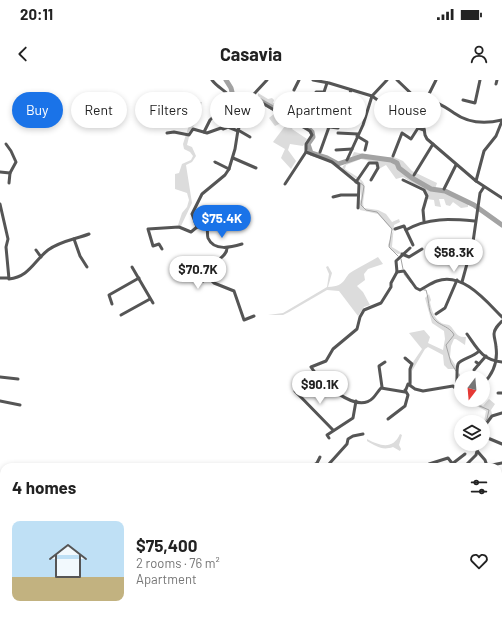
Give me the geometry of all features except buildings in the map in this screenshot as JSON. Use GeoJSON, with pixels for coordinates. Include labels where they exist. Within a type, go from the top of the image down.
{"type":"FeatureCollection","features":[{"type":"Feature","properties":{"kind":"street"},"geometry":{"type":"LineString","coordinates":[[212,80],[218,87],[226,92]]}},
{"type":"Feature","properties":{"kind":"street"},"geometry":{"type":"LineString","coordinates":[[256,92],[267,80]]}},
{"type":"Feature","properties":{"kind":"street"},"geometry":{"type":"LineString","coordinates":[[294,90],[299,80]]}},
{"type":"Feature","properties":{"kind":"street"},"geometry":{"type":"LineString","coordinates":[[313,80],[372,96]]}},
{"type":"Feature","properties":{"kind":"street"},"geometry":{"type":"LineString","coordinates":[[348,160],[372,96],[387,80]]}},
{"type":"Feature","properties":{"kind":"street"},"geometry":{"type":"LineString","coordinates":[[397,80],[410,92]]}},
{"type":"Feature","properties":{"kind":"street"},"geometry":{"type":"LineString","coordinates":[[430,92],[436,80]]}},
{"type":"Feature","properties":{"kind":"street"},"geometry":{"type":"LineString","coordinates":[[463,100],[475,103],[480,80]]}},
{"type":"Feature","properties":{"kind":"street"},"geometry":{"type":"LineString","coordinates":[[324,92],[327,83]]}},
{"type":"Feature","properties":{"kind":"street"},"geometry":{"type":"LineString","coordinates":[[265,105],[310,131],[311,138],[306,144],[306,152],[285,184]]}},
{"type":"Feature","properties":{"kind":"street"},"geometry":{"type":"LineString","coordinates":[[441,105],[467,120],[490,123],[502,120]]}},
{"type":"Feature","properties":{"kind":"street"},"geometry":{"type":"LineString","coordinates":[[204,132],[210,120]]}},
{"type":"Feature","properties":{"kind":"street"},"geometry":{"type":"LineString","coordinates":[[476,182],[484,151],[496,136],[502,120]]}},
{"type":"Feature","properties":{"kind":"street"},"geometry":{"type":"LineString","coordinates":[[167,133],[174,132],[189,135],[193,130],[204,132],[228,128],[238,130],[250,137]]}},
{"type":"Feature","properties":{"kind":"street"},"geometry":{"type":"LineString","coordinates":[[320,152],[327,128]]}},
{"type":"Feature","properties":{"kind":"street"},"geometry":{"type":"LineString","coordinates":[[393,156],[402,133],[411,139],[418,128],[424,130],[427,139],[456,165],[476,182],[502,198]]}},
{"type":"Feature","properties":{"kind":"street"},"geometry":{"type":"LineString","coordinates":[[197,227],[192,214],[198,199],[225,175],[229,169],[233,158],[238,130]]}},
{"type":"Feature","properties":{"kind":"street"},"geometry":{"type":"LineString","coordinates":[[338,133],[357,135],[367,142],[366,150]]}},
{"type":"Feature","properties":{"kind":"street"},"geometry":{"type":"LineString","coordinates":[[6,144],[12,151],[16,162],[10,173],[9,183]]}},
{"type":"Feature","properties":{"kind":"street"},"geometry":{"type":"LineString","coordinates":[[414,175],[433,144]]}},
{"type":"Feature","properties":{"kind":"street"},"geometry":{"type":"LineString","coordinates":[[336,150],[352,149]]}},
{"type":"Feature","properties":{"kind":"street"},"geometry":{"type":"LineString","coordinates":[[306,152],[332,162],[359,184],[358,208]]}},
{"type":"Feature","properties":{"kind":"street"},"geometry":{"type":"LineString","coordinates":[[233,158],[256,168]]}},
{"type":"Feature","properties":{"kind":"street"},"geometry":{"type":"LineString","coordinates":[[215,162],[229,169]]}},
{"type":"Feature","properties":{"kind":"street"},"geometry":{"type":"LineString","coordinates":[[356,182],[369,163],[372,162],[377,163],[378,168],[371,180]]}},
{"type":"Feature","properties":{"kind":"street"},"geometry":{"type":"LineString","coordinates":[[444,189],[456,165]]}},
{"type":"Feature","properties":{"kind":"street"},"geometry":{"type":"LineString","coordinates":[[0,172],[10,173]]}},
{"type":"Feature","properties":{"kind":"street"},"geometry":{"type":"LineString","coordinates":[[403,180],[424,190],[427,196],[423,210],[424,221]]}},
{"type":"Feature","properties":{"kind":"street"},"geometry":{"type":"LineString","coordinates":[[462,282],[473,242],[480,193],[484,187]]}},
{"type":"Feature","properties":{"kind":"street"},"geometry":{"type":"LineString","coordinates":[[333,197],[340,195],[358,196]]}},
{"type":"Feature","properties":{"kind":"street"},"geometry":{"type":"LineString","coordinates":[[0,204],[8,239],[8,278]]}},
{"type":"Feature","properties":{"kind":"street"},"geometry":{"type":"LineString","coordinates":[[197,227],[212,227],[220,208],[236,212],[228,228]]}},
{"type":"Feature","properties":{"kind":"street"},"geometry":{"type":"LineString","coordinates":[[406,230],[424,221],[447,219],[475,221]]}},
{"type":"Feature","properties":{"kind":"street"},"geometry":{"type":"LineString","coordinates":[[395,229],[404,226],[413,245]]}},
{"type":"Feature","properties":{"kind":"street"},"geometry":{"type":"LineString","coordinates":[[162,250],[159,244],[153,246],[148,229],[179,227],[194,232],[197,227]]}},
{"type":"Feature","properties":{"kind":"street"},"geometry":{"type":"LineString","coordinates":[[207,228],[208,238],[214,244],[227,248],[242,244]]}},
{"type":"Feature","properties":{"kind":"street"},"geometry":{"type":"LineString","coordinates":[[0,278],[14,278],[24,275],[41,257],[57,245],[89,234]]}},
{"type":"Feature","properties":{"kind":"street"},"geometry":{"type":"LineString","coordinates":[[74,239],[80,256],[87,267]]}},
{"type":"Feature","properties":{"kind":"street"},"geometry":{"type":"LineString","coordinates":[[182,280],[200,282],[208,277],[215,263],[226,253],[227,248]]}},
{"type":"Feature","properties":{"kind":"street"},"geometry":{"type":"LineString","coordinates":[[385,362],[379,366],[382,387],[373,398],[364,402],[356,401],[338,394],[311,367],[326,360],[333,349],[357,329],[360,317],[364,310],[381,303],[391,287],[391,283],[397,272],[396,261],[410,248]]}},
{"type":"Feature","properties":{"kind":"street"},"geometry":{"type":"LineString","coordinates":[[402,254],[409,257],[422,249]]}},
{"type":"Feature","properties":{"kind":"street"},"geometry":{"type":"LineString","coordinates":[[36,250],[41,257]]}},
{"type":"Feature","properties":{"kind":"street"},"geometry":{"type":"LineString","coordinates":[[132,267],[153,304]]}},
{"type":"Feature","properties":{"kind":"street"},"geometry":{"type":"LineString","coordinates":[[397,272],[404,271],[416,288],[420,290],[438,280],[457,280],[462,282],[502,317]]}},
{"type":"Feature","properties":{"kind":"street"},"geometry":{"type":"LineString","coordinates":[[208,277],[214,283],[234,291],[244,320],[254,316]]}},
{"type":"Feature","properties":{"kind":"street"},"geometry":{"type":"LineString","coordinates":[[112,304],[109,296],[139,278]]}},
{"type":"Feature","properties":{"kind":"street"},"geometry":{"type":"LineString","coordinates":[[436,314],[444,308],[457,280]]}},
{"type":"Feature","properties":{"kind":"street"},"geometry":{"type":"LineString","coordinates":[[121,315],[150,299]]}},
{"type":"Feature","properties":{"kind":"street"},"geometry":{"type":"LineString","coordinates":[[490,377],[496,361],[494,334],[496,327],[502,321]]}},
{"type":"Feature","properties":{"kind":"street"},"geometry":{"type":"LineString","coordinates":[[467,334],[478,352],[496,361],[502,362]]}},
{"type":"Feature","properties":{"kind":"street"},"geometry":{"type":"LineString","coordinates":[[457,371],[458,365],[461,360],[473,357],[478,352]]}},
{"type":"Feature","properties":{"kind":"street"},"geometry":{"type":"LineString","coordinates":[[474,370],[478,363],[486,356]]}},
{"type":"Feature","properties":{"kind":"street"},"geometry":{"type":"LineString","coordinates":[[405,358],[412,364],[410,369],[410,384],[415,389],[424,391],[447,386],[454,387]]}},
{"type":"Feature","properties":{"kind":"street"},"geometry":{"type":"LineString","coordinates":[[0,377],[18,379]]}},
{"type":"Feature","properties":{"kind":"street"},"geometry":{"type":"LineString","coordinates":[[382,387],[401,392],[405,390],[408,384],[410,384]]}},
{"type":"Feature","properties":{"kind":"street"},"geometry":{"type":"LineString","coordinates":[[388,420],[405,406],[408,395],[405,390]]}},
{"type":"Feature","properties":{"kind":"street"},"geometry":{"type":"LineString","coordinates":[[295,391],[333,430]]}},
{"type":"Feature","properties":{"kind":"street"},"geometry":{"type":"LineString","coordinates":[[0,401],[20,405]]}},
{"type":"Feature","properties":{"kind":"street"},"geometry":{"type":"LineString","coordinates":[[330,438],[327,435],[352,418],[356,401]]}},
{"type":"Feature","properties":{"kind":"street"},"geometry":{"type":"LineString","coordinates":[[490,419],[492,416],[502,413]]}},
{"type":"Feature","properties":{"kind":"street"},"geometry":{"type":"LineString","coordinates":[[330,463],[347,444],[348,439],[353,436],[363,434]]}},
{"type":"Feature","properties":{"kind":"street"},"geometry":{"type":"LineString","coordinates":[[490,439],[502,444]]}},
{"type":"Feature","properties":{"kind":"street"},"geometry":{"type":"LineString","coordinates":[[469,463],[478,452],[486,460],[486,463]]}},
{"type":"Feature","properties":{"kind":"street"},"geometry":{"type":"LineString","coordinates":[[456,463],[465,454]]}},
{"type":"Feature","properties":{"kind":"street"},"geometry":{"type":"LineString","coordinates":[[319,463],[320,458]]}},
{"type":"Feature","properties":{"kind":"street"},"geometry":{"type":"LineString","coordinates":[[433,463],[448,458],[452,463]]}},
{"type":"Feature","properties":{"kind":"shaded area"},"geometry":{"type":"Polygon","coordinates":[[[265,97],[273,99],[273,111],[265,105],[265,97]]]}},
{"type":"Feature","properties":{"kind":"shaded area"},"geometry":{"type":"Polygon","coordinates":[[[273,115],[273,123],[269,118],[273,115]]]}},
{"type":"Feature","properties":{"kind":"shaded area"},"geometry":{"type":"Polygon","coordinates":[[[188,128],[192,128],[187,135],[189,137],[187,145],[192,147],[196,156],[192,162],[186,165],[192,203],[181,226],[178,225],[189,200],[187,193],[175,189],[175,174],[179,173],[182,164],[191,160],[193,156],[190,152],[184,149],[183,144],[188,128]]]}},
{"type":"Feature","properties":{"kind":"shaded area"},"geometry":{"type":"Polygon","coordinates":[[[284,128],[292,128],[307,139],[303,146],[290,144],[288,150],[296,161],[291,169],[281,158],[285,149],[273,142],[284,128]]]}},
{"type":"Feature","properties":{"kind":"shaded area"},"geometry":{"type":"Polygon","coordinates":[[[354,152],[384,158],[394,157],[403,161],[412,171],[437,183],[435,189],[429,187],[463,200],[468,203],[468,207],[461,208],[453,202],[450,206],[446,205],[444,199],[439,199],[441,207],[435,206],[434,200],[427,199],[425,191],[403,177],[396,179],[386,165],[377,170],[375,164],[361,159],[346,165],[345,169],[360,178],[363,182],[365,188],[363,202],[364,208],[378,210],[386,214],[392,222],[399,219],[400,222],[394,225],[392,247],[402,253],[398,254],[391,250],[388,245],[393,231],[378,214],[360,210],[358,205],[361,199],[361,182],[342,169],[343,166],[350,161],[354,152]]]}},
{"type":"Feature","properties":{"kind":"shaded area"},"geometry":{"type":"Polygon","coordinates":[[[378,257],[383,264],[368,269],[364,274],[365,280],[357,286],[363,292],[370,305],[364,307],[358,316],[339,291],[327,290],[283,315],[268,315],[283,313],[327,287],[329,274],[326,267],[328,266],[332,273],[328,287],[334,286],[342,283],[353,271],[378,257]]]}},
{"type":"Feature","properties":{"kind":"shaded area"},"geometry":{"type":"Polygon","coordinates":[[[429,294],[431,307],[436,318],[441,323],[449,325],[458,335],[466,337],[465,345],[454,339],[451,346],[450,357],[458,369],[448,369],[444,365],[443,355],[428,347],[425,349],[412,371],[412,383],[409,382],[409,368],[422,349],[409,333],[424,330],[430,337],[428,343],[443,350],[445,339],[444,331],[432,323],[425,298],[429,294]]]}},
{"type":"Feature","properties":{"kind":"shaded area"},"geometry":{"type":"Polygon","coordinates":[[[490,400],[495,404],[491,410],[492,414],[490,417],[490,415],[485,415],[486,411],[479,407],[490,407],[490,400]]]}},
{"type":"Feature","properties":{"kind":"shaded area"},"geometry":{"type":"Polygon","coordinates":[[[400,434],[402,435],[399,445],[401,449],[400,451],[393,447],[379,447],[367,441],[367,439],[381,445],[386,445],[394,443],[400,434]]]}},
{"type":"Feature","properties":{"kind":"waterway"},"geometry":{"type":"LineString","coordinates":[[226,80],[231,88],[233,96],[255,98],[307,127],[312,132],[313,137],[308,144],[311,153],[327,158],[338,164],[362,156],[391,160],[397,163],[399,168],[412,178],[431,189],[445,191],[474,205],[502,225]]}},
{"type":"Feature","properties":{"kind":"waterway"},"geometry":{"type":"LineString","coordinates":[[358,181],[364,186],[361,205],[366,210],[377,212],[392,229],[389,247],[398,256]]}},
{"type":"Feature","properties":{"kind":"waterway"},"geometry":{"type":"LineString","coordinates":[[401,259],[403,269]]}},
{"type":"Feature","properties":{"kind":"waterway"},"geometry":{"type":"LineString","coordinates":[[404,274],[411,283]]}},
{"type":"Feature","properties":{"kind":"waterway"},"geometry":{"type":"LineString","coordinates":[[424,290],[426,290],[430,312],[434,319],[449,329],[454,335],[446,345],[451,363],[456,371]]}},
{"type":"Feature","properties":{"kind":"waterway"},"geometry":{"type":"LineString","coordinates":[[482,407],[489,410],[488,415]]}}]}
